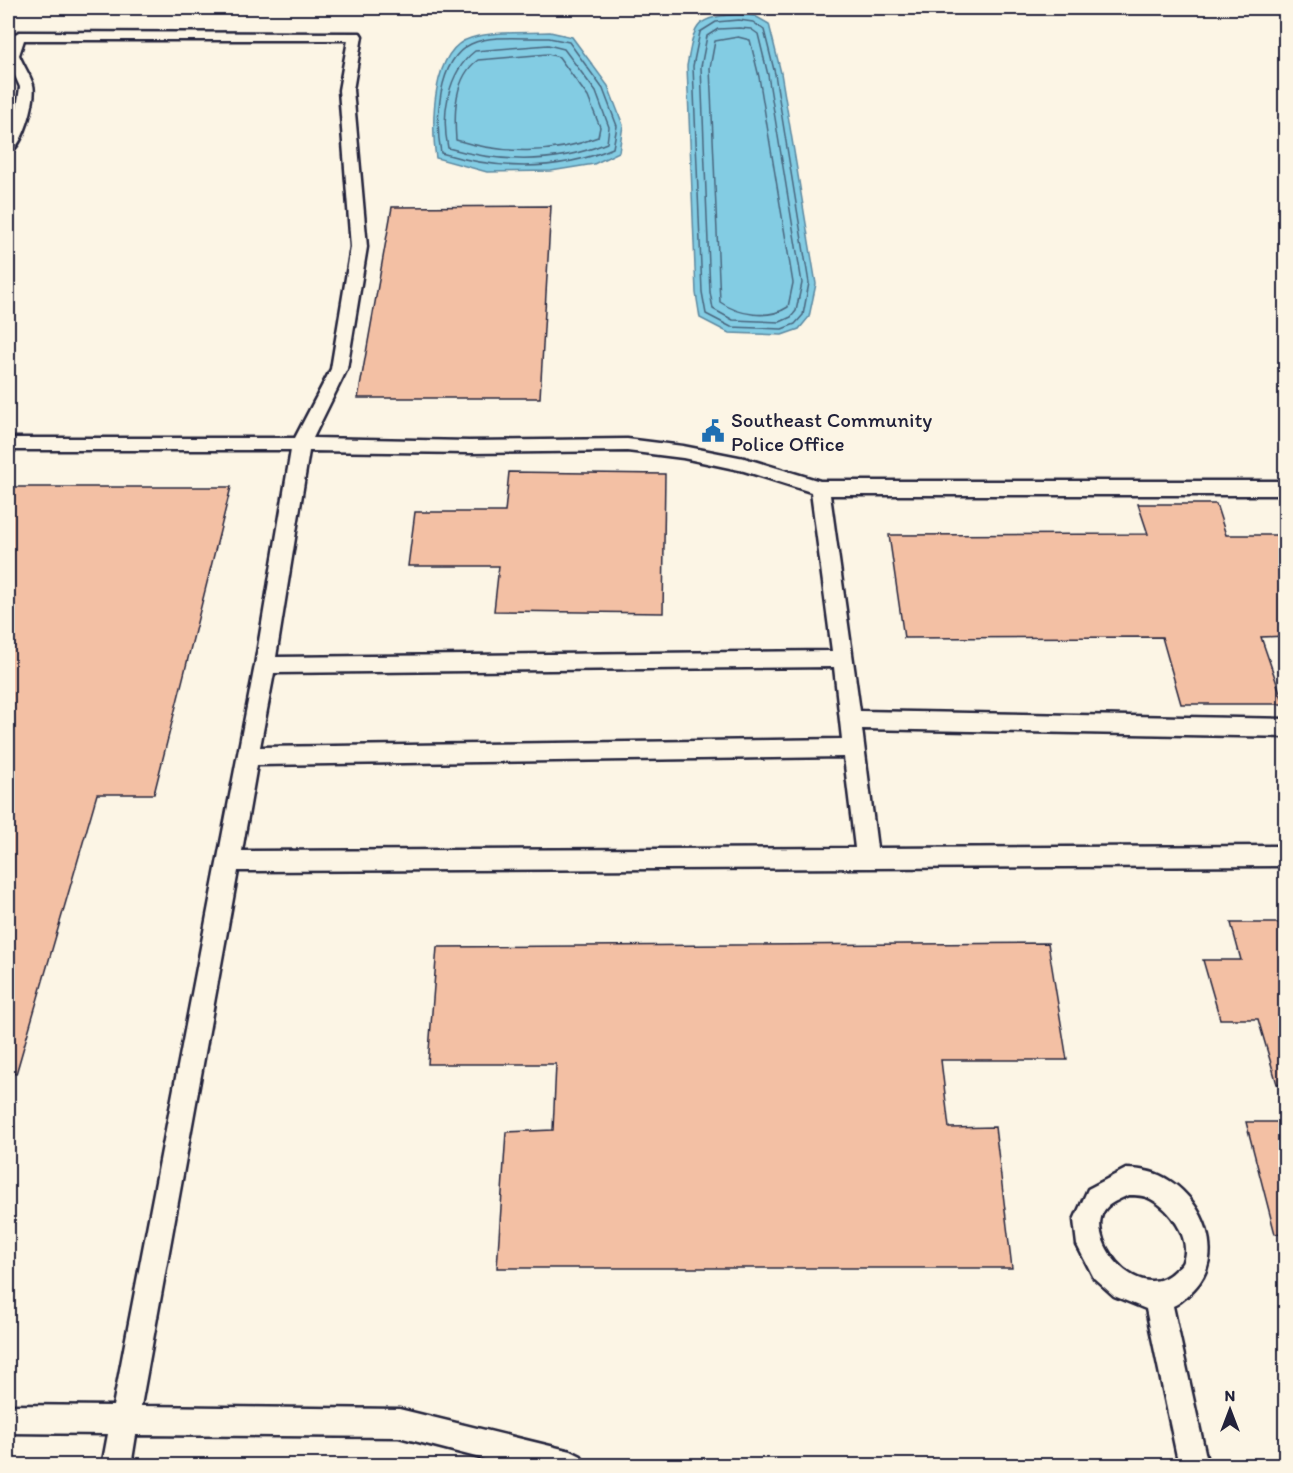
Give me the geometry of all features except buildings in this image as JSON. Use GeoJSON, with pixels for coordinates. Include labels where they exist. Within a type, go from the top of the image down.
{"type":"FeatureCollection","features":[{"type":"Feature","properties":{"kind":"lane"},"geometry":{"type":"LineString","coordinates":[[8,149],[23,116],[27,87],[12,55],[19,36],[355,36],[346,90],[359,247],[339,369],[301,444],[265,665],[116,1466]]}},
{"type":"Feature","properties":{"kind":"lane"},"geometry":{"type":"LineString","coordinates":[[8,444],[301,444],[469,447],[627,445],[683,452],[744,465],[820,488],[1286,488]]}},
{"type":"Feature","properties":{"kind":"lane"},"geometry":{"type":"LineString","coordinates":[[820,488],[867,858]]}},
{"type":"Feature","properties":{"kind":"lane"},"geometry":{"type":"LineString","coordinates":[[265,665],[843,658]]}},
{"type":"Feature","properties":{"kind":"lane"},"geometry":{"type":"LineString","coordinates":[[851,720],[1286,728]]}},
{"type":"Feature","properties":{"kind":"lane"},"geometry":{"type":"LineString","coordinates":[[248,756],[854,748]]}},
{"type":"Feature","properties":{"kind":"lane"},"geometry":{"type":"LineString","coordinates":[[229,861],[1286,855]]}},
{"type":"Feature","properties":{"kind":"lane"},"geometry":{"type":"LineString","coordinates":[[1126,1182],[1142,1182],[1160,1189],[1174,1200],[1195,1233],[1197,1251],[1195,1269],[1186,1282],[1174,1292],[1157,1296],[1138,1294],[1119,1285],[1103,1270],[1092,1252],[1087,1232],[1088,1213],[1096,1197],[1109,1187],[1126,1182]]}},
{"type":"Feature","properties":{"kind":"lane"},"geometry":{"type":"LineString","coordinates":[[1157,1296],[1194,1466]]}},
{"type":"Feature","properties":{"kind":"lane"},"geometry":{"type":"LineString","coordinates":[[8,1419],[399,1423],[571,1466]]}},
{"type":"Feature","properties":{"kind":"water"},"geometry":{"type":"Polygon","coordinates":[[[739,14],[755,16],[769,24],[781,73],[816,284],[809,317],[799,329],[782,335],[729,333],[700,318],[696,293],[687,66],[695,32],[704,21],[739,14]]]}},
{"type":"Feature","properties":{"kind":"water"},"geometry":{"type":"Polygon","coordinates":[[[550,32],[572,37],[608,86],[623,125],[619,152],[594,164],[551,171],[487,172],[436,158],[434,109],[437,90],[441,72],[448,57],[458,45],[471,38],[490,34],[550,32]]]}},
{"type":"Feature","properties":{"kind":"place","name":"Southeast Community Police Office"},"geometry":{"type":"Point","coordinates":[713,431]}}]}
